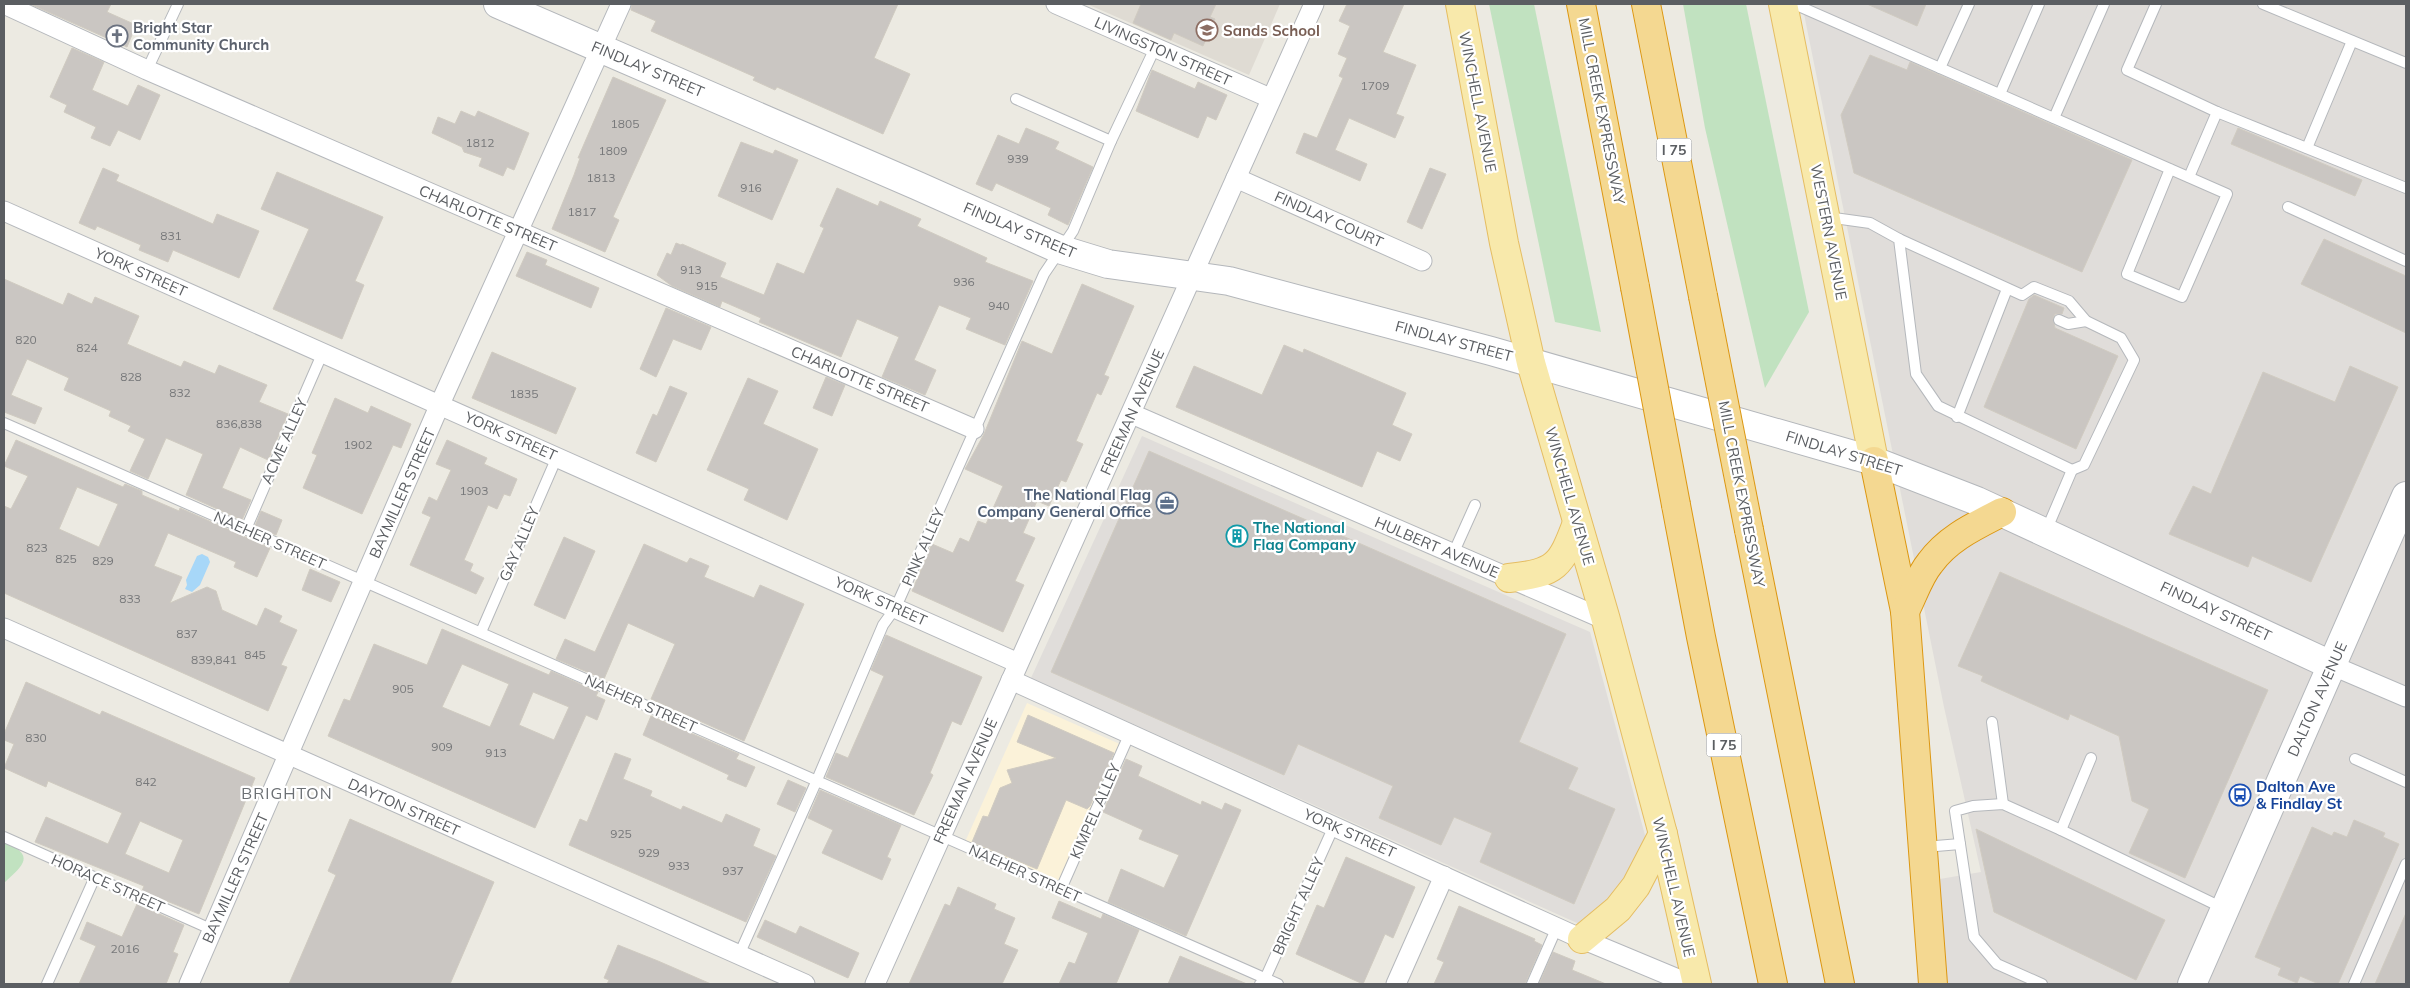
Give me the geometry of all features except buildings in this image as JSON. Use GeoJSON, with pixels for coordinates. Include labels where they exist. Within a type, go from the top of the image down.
{"type":"FeatureCollection","features":[{"type":"Feature","properties":{"kind":"highway","name":"MILL CREEK EXPRESSWAY"},"geometry":{"type":"LineString","coordinates":[[1581,4],[1701,637],[1774,984]]}},
{"type":"Feature","properties":{"kind":"highway","name":"MILL CREEK EXPRESSWAY"},"geometry":{"type":"LineString","coordinates":[[1646,4],[1840,984]]}},
{"type":"Feature","properties":{"kind":"highway"},"geometry":{"type":"LineString","coordinates":[[1874,461],[1905,611],[1933,984]]}},
{"type":"Feature","properties":{"kind":"highway"},"geometry":{"type":"LineString","coordinates":[[1905,611],[1928,564],[1942,549],[1960,534],[2002,512]]}},
{"type":"Feature","properties":{"kind":"main road","name":"WINCHELL AVENUE"},"geometry":{"type":"LineString","coordinates":[[1460,4],[1504,243],[1531,363],[1606,620],[1663,834],[1696,984]]}},
{"type":"Feature","properties":{"kind":"main road","name":"WESTERN AVENUE"},"geometry":{"type":"LineString","coordinates":[[1783,4],[1874,461]]}},
{"type":"Feature","properties":{"kind":"main road"},"geometry":{"type":"LineString","coordinates":[[1509,578],[1534,575],[1553,568],[1566,554],[1577,523]]}},
{"type":"Feature","properties":{"kind":"main road"},"geometry":{"type":"LineString","coordinates":[[1582,939],[1618,909],[1636,886],[1663,834]]}},
{"type":"Feature","properties":{"kind":"street","name":"CHARLOTTE STREET"},"geometry":{"type":"LineString","coordinates":[[4,4],[146,70],[974,428]]}},
{"type":"Feature","properties":{"kind":"street","name":"FINDLAY STREET"},"geometry":{"type":"LineString","coordinates":[[498,4],[1059,249],[1108,264],[1229,281],[1531,363],[1874,461],[1916,476],[2002,512],[2331,665],[2406,697]]}},
{"type":"Feature","properties":{"kind":"street","name":"BAYMILLER STREET"},"geometry":{"type":"LineString","coordinates":[[189,984],[440,404],[621,4]]}},
{"type":"Feature","properties":{"kind":"street","name":"LIVINGSTON STREET"},"geometry":{"type":"LineString","coordinates":[[1056,4],[1270,98]]}},
{"type":"Feature","properties":{"kind":"street","name":"FREEMAN AVENUE"},"geometry":{"type":"LineString","coordinates":[[875,984],[1132,414],[1270,98],[1314,4]]}},
{"type":"Feature","properties":{"kind":"street","name":"FINDLAY COURT"},"geometry":{"type":"LineString","coordinates":[[1236,178],[1422,261]]}},
{"type":"Feature","properties":{"kind":"street","name":"YORK STREET"},"geometry":{"type":"LineString","coordinates":[[4,211],[896,607],[1130,734],[1582,939],[1690,984]]}},
{"type":"Feature","properties":{"kind":"street","name":"HULBERT AVENUE"},"geometry":{"type":"LineString","coordinates":[[1132,414],[1606,620]]}},
{"type":"Feature","properties":{"kind":"street","name":"DALTON AVENUE"},"geometry":{"type":"LineString","coordinates":[[2192,984],[2406,496]]}},
{"type":"Feature","properties":{"kind":"street","name":"DAYTON STREET"},"geometry":{"type":"LineString","coordinates":[[4,628],[805,984]]}},
{"type":"Feature","properties":{"kind":"street"},"geometry":{"type":"LineString","coordinates":[[1396,984],[1444,876]]}},
{"type":"Feature","properties":{"kind":"lane"},"geometry":{"type":"LineString","coordinates":[[146,70],[178,4]]}},
{"type":"Feature","properties":{"kind":"lane"},"geometry":{"type":"LineString","coordinates":[[1794,4],[2189,177],[2226,194],[2182,297],[2127,274],[2170,169]]}},
{"type":"Feature","properties":{"kind":"lane"},"geometry":{"type":"LineString","coordinates":[[1940,68],[1969,4]]}},
{"type":"Feature","properties":{"kind":"lane"},"geometry":{"type":"LineString","coordinates":[[2000,94],[2039,4]]}},
{"type":"Feature","properties":{"kind":"lane"},"geometry":{"type":"LineString","coordinates":[[2054,118],[2104,4]]}},
{"type":"Feature","properties":{"kind":"lane"},"geometry":{"type":"LineString","coordinates":[[2156,4],[2127,70],[2217,112],[2406,188]]}},
{"type":"Feature","properties":{"kind":"lane"},"geometry":{"type":"LineString","coordinates":[[2263,4],[2406,63]]}},
{"type":"Feature","properties":{"kind":"lane"},"geometry":{"type":"LineString","coordinates":[[2307,148],[2352,41]]}},
{"type":"Feature","properties":{"kind":"lane","name":"PINK ALLEY"},"geometry":{"type":"LineString","coordinates":[[739,955],[883,625],[896,607],[1044,274],[1059,249],[1073,231],[1111,140],[1155,48]]}},
{"type":"Feature","properties":{"kind":"lane"},"geometry":{"type":"LineString","coordinates":[[1016,99],[1111,140]]}},
{"type":"Feature","properties":{"kind":"lane"},"geometry":{"type":"LineString","coordinates":[[2189,177],[2217,112]]}},
{"type":"Feature","properties":{"kind":"lane"},"geometry":{"type":"LineString","coordinates":[[2288,207],[2406,261]]}},
{"type":"Feature","properties":{"kind":"lane"},"geometry":{"type":"LineString","coordinates":[[1826,217],[1870,223],[1899,239],[2022,295],[2026,306]]}},
{"type":"Feature","properties":{"kind":"lane"},"geometry":{"type":"LineString","coordinates":[[1899,239],[1916,374],[1938,406],[1957,417],[2072,470]]}},
{"type":"Feature","properties":{"kind":"lane"},"geometry":{"type":"LineString","coordinates":[[2022,295],[2034,287],[2069,301],[2086,321],[2120,338],[2134,360],[2084,465],[2072,470],[2045,532]]}},
{"type":"Feature","properties":{"kind":"lane"},"geometry":{"type":"LineString","coordinates":[[1957,417],[2007,289]]}},
{"type":"Feature","properties":{"kind":"lane"},"geometry":{"type":"LineString","coordinates":[[2058,320],[2068,324],[2086,321]]}},
{"type":"Feature","properties":{"kind":"lane","name":"ACME ALLEY"},"geometry":{"type":"LineString","coordinates":[[246,529],[323,352]]}},
{"type":"Feature","properties":{"kind":"lane","name":"NAEHER STREET"},"geometry":{"type":"LineString","coordinates":[[4,423],[817,780],[1263,982],[1278,984]]}},
{"type":"Feature","properties":{"kind":"lane","name":"GAY ALLEY"},"geometry":{"type":"LineString","coordinates":[[481,632],[556,457]]}},
{"type":"Feature","properties":{"kind":"lane"},"geometry":{"type":"LineString","coordinates":[[1453,554],[1475,505]]}},
{"type":"Feature","properties":{"kind":"lane"},"geometry":{"type":"LineString","coordinates":[[1992,722],[2002,804]]}},
{"type":"Feature","properties":{"kind":"lane","name":"KIMPEL ALLEY"},"geometry":{"type":"LineString","coordinates":[[1061,889],[1130,734]]}},
{"type":"Feature","properties":{"kind":"lane"},"geometry":{"type":"LineString","coordinates":[[2062,830],[2091,758]]}},
{"type":"Feature","properties":{"kind":"lane"},"geometry":{"type":"LineString","coordinates":[[2355,759],[2406,782]]}},
{"type":"Feature","properties":{"kind":"lane"},"geometry":{"type":"LineString","coordinates":[[2042,984],[1997,964],[1974,936],[1955,811],[1973,806],[2002,804],[2062,830],[2224,910]]}},
{"type":"Feature","properties":{"kind":"lane","name":"BRIGHT ALLEY"},"geometry":{"type":"LineString","coordinates":[[1263,982],[1334,826]]}},
{"type":"Feature","properties":{"kind":"lane","name":"HORACE STREET"},"geometry":{"type":"LineString","coordinates":[[4,837],[213,930]]}},
{"type":"Feature","properties":{"kind":"lane"},"geometry":{"type":"LineString","coordinates":[[1924,847],[1960,844]]}},
{"type":"Feature","properties":{"kind":"lane"},"geometry":{"type":"LineString","coordinates":[[2354,984],[2406,864]]}},
{"type":"Feature","properties":{"kind":"lane"},"geometry":{"type":"LineString","coordinates":[[47,984],[96,877]]}},
{"type":"Feature","properties":{"kind":"lane"},"geometry":{"type":"LineString","coordinates":[[1532,984],[1557,927]]}},
{"type":"Feature","properties":{"kind":"shaded area","name":"Sands School"},"geometry":{"type":"Polygon","coordinates":[[[1087,4],[1280,4],[1249,75],[1087,4]]]}},
{"type":"Feature","properties":{"kind":"shaded area"},"geometry":{"type":"Polygon","coordinates":[[[1802,4],[2406,4],[2406,984],[1948,984],[1934,880],[1981,872],[1944,707],[1802,4]]]}},
{"type":"Feature","properties":{"kind":"shaded area"},"geometry":{"type":"Polygon","coordinates":[[[1142,436],[1590,632],[1649,850],[1586,927],[1031,678],[1142,436]]]}},
{"type":"Feature","properties":{"kind":"shaded area"},"geometry":{"type":"Polygon","coordinates":[[[1027,703],[1122,745],[1060,885],[965,842],[1027,703]]]}},
{"type":"Feature","properties":{"kind":"green space"},"geometry":{"type":"Polygon","coordinates":[[[1489,4],[1534,4],[1601,332],[1555,322],[1489,4]]]}},
{"type":"Feature","properties":{"kind":"green space"},"geometry":{"type":"Polygon","coordinates":[[[1683,4],[1746,4],[1809,312],[1765,388],[1705,128],[1683,4]]]}},
{"type":"Feature","properties":{"kind":"green space"},"geometry":{"type":"Polygon","coordinates":[[[4,841],[20,851],[23,860],[17,871],[4,883],[4,841]]]}},
{"type":"Feature","properties":{"kind":"water"},"geometry":{"type":"Polygon","coordinates":[[[202,554],[208,557],[210,562],[200,585],[192,592],[185,589],[187,585],[186,580],[197,556],[202,554]]]}},
{"type":"Feature","properties":{"kind":"place","name":"Sands School"},"geometry":{"type":"Point","coordinates":[1207,30]}},
{"type":"Feature","properties":{"kind":"place","name":"Bright Star Community Church"},"geometry":{"type":"Point","coordinates":[117,36]}},
{"type":"Feature","properties":{"kind":"place","name":"The National Flag Company General Office"},"geometry":{"type":"Point","coordinates":[1167,503]}},
{"type":"Feature","properties":{"kind":"place","name":"The National Flag Company"},"geometry":{"type":"Point","coordinates":[1237,536]}},
{"type":"Feature","properties":{"kind":"place","name":"Dalton Ave & Findlay St"},"geometry":{"type":"Point","coordinates":[2240,795]}},
{"type":"Feature","properties":{"kind":"district","name":"BRIGHTON"},"geometry":{"type":"Point","coordinates":[287,793]}}]}
